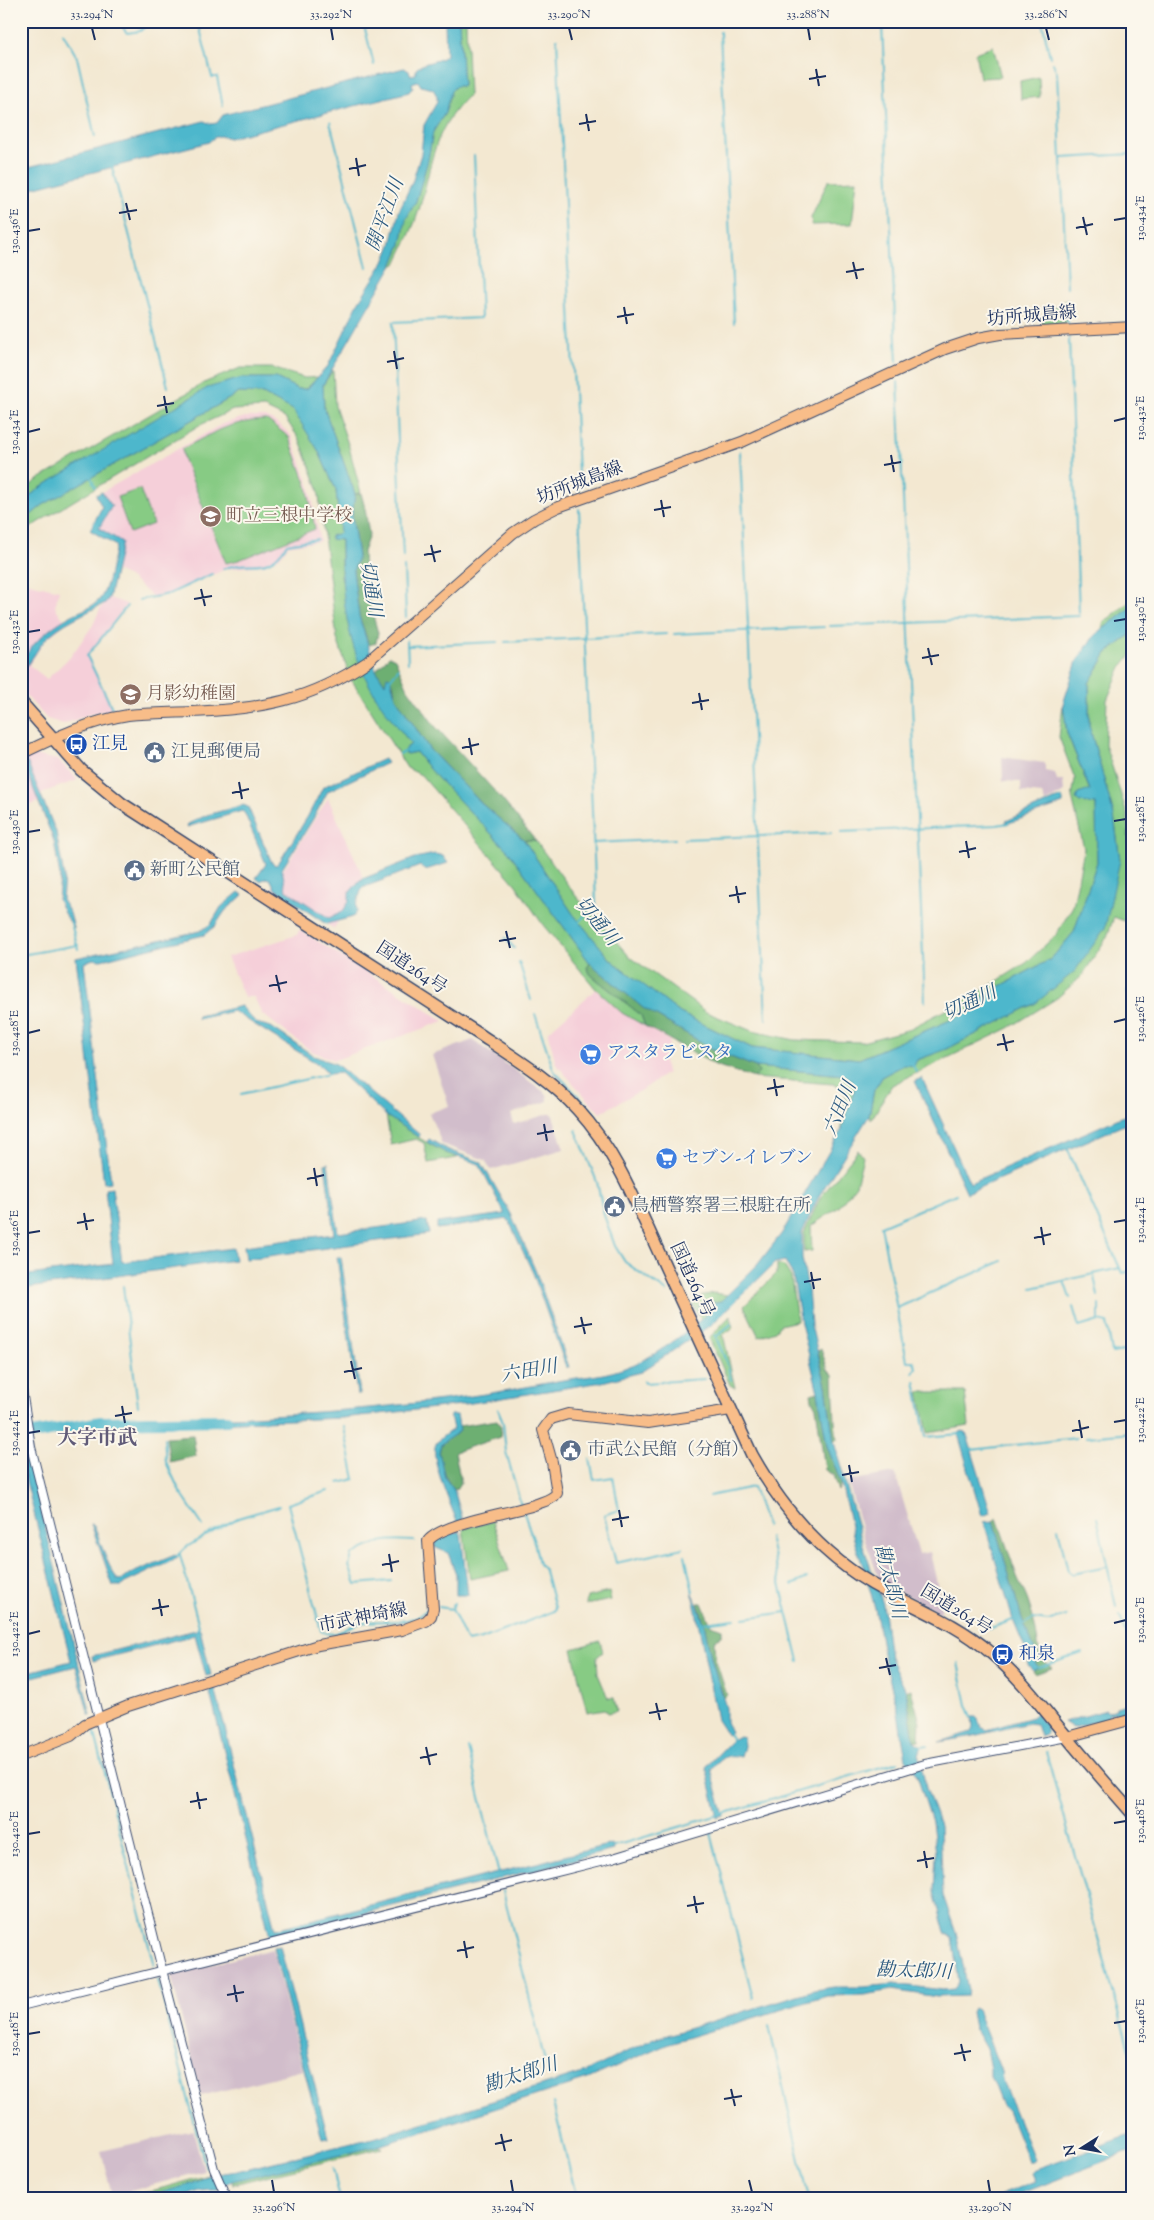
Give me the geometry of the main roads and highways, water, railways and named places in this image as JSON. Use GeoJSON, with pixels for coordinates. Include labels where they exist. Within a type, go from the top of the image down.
{"type":"FeatureCollection","features":[{"type":"Feature","properties":{"kind":"highway","name":"国道264号"},"geometry":{"type":"LineString","coordinates":[[21,702],[81,770],[121,803],[486,1038],[521,1062],[563,1095],[592,1126],[610,1152],[639,1209],[765,1478],[788,1512],[814,1540],[863,1579],[944,1620],[989,1651],[1021,1682],[1133,1814]]}},
{"type":"Feature","properties":{"kind":"main road","name":"坊所城島線"},"geometry":{"type":"LineString","coordinates":[[21,754],[82,725],[128,715],[260,707],[310,693],[345,677],[392,641],[513,533],[534,519],[558,507],[742,442],[945,350],[978,338],[1027,332],[1133,327]]}},
{"type":"Feature","properties":{"kind":"main road","name":"市武神埼線"},"geometry":{"type":"LineString","coordinates":[[21,1756],[72,1736],[85,1724],[99,1717],[318,1644],[402,1630],[426,1622],[431,1616],[433,1609],[428,1541],[432,1536],[454,1527],[528,1507],[550,1499],[557,1493],[552,1462],[543,1430],[551,1419],[568,1414],[648,1423],[732,1410]]}},
{"type":"Feature","properties":{"kind":"main road"},"geometry":{"type":"LineString","coordinates":[[1066,1737],[1133,1719]]}},
{"type":"Feature","properties":{"kind":"water"},"geometry":{"type":"Polygon","coordinates":[[[445,21],[459,21],[463,86],[456,86],[451,91],[445,113],[433,132],[428,160],[416,201],[406,219],[401,244],[392,266],[323,385],[324,408],[355,494],[352,515],[358,557],[353,571],[359,616],[376,670],[385,684],[387,676],[390,677],[396,698],[430,750],[483,805],[524,840],[573,914],[611,960],[680,1013],[752,1048],[859,1059],[974,1010],[986,994],[1051,959],[1074,932],[1097,862],[1096,804],[1080,802],[1076,799],[1078,794],[1090,790],[1067,733],[1063,704],[1077,661],[1095,635],[1133,606],[1133,633],[1107,653],[1089,683],[1089,725],[1114,816],[1120,860],[1105,928],[1075,971],[1036,1003],[947,1049],[917,1060],[914,1066],[904,1065],[883,1076],[874,1090],[869,1116],[819,1196],[802,1233],[802,1258],[808,1289],[811,1325],[826,1386],[834,1442],[863,1545],[883,1604],[890,1658],[906,1691],[914,1741],[922,1746],[919,1754],[926,1788],[940,1826],[943,1895],[957,1936],[968,1990],[967,1996],[937,1997],[892,1990],[864,1995],[827,1996],[666,2044],[588,2079],[378,2146],[232,2181],[215,2190],[199,2191],[180,2199],[137,2199],[192,2184],[209,2175],[237,2171],[377,2137],[586,2072],[648,2041],[814,1990],[894,1984],[943,1990],[954,1989],[959,1982],[952,1937],[945,1933],[934,1892],[936,1853],[932,1822],[917,1776],[906,1759],[875,1608],[855,1543],[841,1483],[827,1446],[818,1392],[801,1323],[793,1276],[785,1261],[775,1263],[710,1326],[641,1372],[602,1382],[453,1406],[342,1418],[212,1423],[210,1418],[382,1407],[467,1397],[605,1374],[645,1359],[676,1340],[705,1316],[705,1311],[698,1306],[721,1301],[758,1264],[782,1233],[842,1129],[855,1088],[852,1080],[844,1075],[756,1067],[718,1052],[643,1008],[590,963],[509,852],[430,770],[416,752],[406,754],[404,750],[411,744],[379,701],[365,677],[357,658],[351,639],[344,600],[341,540],[331,539],[331,536],[340,533],[336,490],[318,450],[293,410],[263,394],[239,393],[43,505],[21,523],[21,502],[46,484],[207,388],[242,378],[276,378],[298,389],[307,389],[328,366],[358,303],[384,262],[391,245],[399,211],[413,180],[421,154],[424,125],[437,102],[437,96],[433,89],[421,86],[418,81],[412,83],[413,87],[409,92],[229,138],[218,136],[209,142],[21,191],[21,169],[204,121],[211,124],[217,123],[223,115],[404,68],[409,71],[410,75],[416,74],[416,69],[420,66],[443,58],[446,55],[445,21]]]}},
{"type":"Feature","properties":{"kind":"water"},"geometry":{"type":"Polygon","coordinates":[[[102,492],[112,506],[99,528],[122,542],[109,598],[105,603],[65,624],[51,634],[21,671],[22,663],[31,648],[45,633],[60,622],[95,604],[104,591],[116,546],[90,530],[102,507],[96,495],[102,492]]]}},
{"type":"Feature","properties":{"kind":"water"},"geometry":{"type":"Polygon","coordinates":[[[384,759],[387,763],[328,791],[282,869],[286,890],[329,918],[343,911],[349,901],[349,893],[360,880],[415,858],[435,854],[443,856],[448,863],[425,870],[420,866],[362,888],[356,905],[357,911],[353,917],[326,924],[275,889],[271,880],[267,878],[260,881],[256,878],[266,864],[242,811],[187,827],[188,824],[207,815],[243,805],[248,807],[272,863],[278,864],[308,816],[323,787],[384,759]]]}},
{"type":"Feature","properties":{"kind":"water"},"geometry":{"type":"Polygon","coordinates":[[[27,762],[56,832],[64,877],[62,900],[70,913],[74,928],[58,900],[60,876],[54,841],[27,772],[21,765],[27,762]]]}},
{"type":"Feature","properties":{"kind":"water"},"geometry":{"type":"Polygon","coordinates":[[[1061,797],[1063,804],[1006,824],[1006,821],[1061,797]]]}},
{"type":"Feature","properties":{"kind":"water"},"geometry":{"type":"Polygon","coordinates":[[[239,892],[243,895],[225,911],[215,926],[204,935],[101,960],[93,959],[84,963],[111,1182],[104,1183],[76,958],[200,931],[211,924],[221,907],[239,892]]]}},
{"type":"Feature","properties":{"kind":"water"},"geometry":{"type":"Polygon","coordinates":[[[241,1006],[256,1023],[271,1027],[314,1056],[336,1064],[420,1135],[418,1137],[385,1115],[340,1073],[329,1074],[321,1066],[233,1011],[197,1019],[198,1016],[241,1006]]]}},
{"type":"Feature","properties":{"kind":"water"},"geometry":{"type":"Polygon","coordinates":[[[922,1078],[970,1183],[1133,1112],[1133,1121],[967,1193],[915,1081],[922,1078]]]}},
{"type":"Feature","properties":{"kind":"water"},"geometry":{"type":"Polygon","coordinates":[[[429,1139],[448,1150],[481,1162],[511,1214],[536,1272],[569,1367],[566,1367],[533,1273],[508,1219],[437,1229],[437,1223],[505,1214],[479,1164],[446,1153],[427,1142],[429,1139]]]}},
{"type":"Feature","properties":{"kind":"water"},"geometry":{"type":"Polygon","coordinates":[[[328,1163],[338,1233],[427,1221],[429,1234],[246,1259],[244,1246],[334,1234],[325,1164],[328,1163]]]}},
{"type":"Feature","properties":{"kind":"water"},"geometry":{"type":"Polygon","coordinates":[[[112,1188],[122,1262],[233,1248],[235,1260],[21,1289],[21,1276],[113,1264],[105,1189],[112,1188]]]}},
{"type":"Feature","properties":{"kind":"water"},"geometry":{"type":"Polygon","coordinates":[[[337,1257],[341,1257],[360,1394],[357,1394],[337,1257]]]}},
{"type":"Feature","properties":{"kind":"water"},"geometry":{"type":"Polygon","coordinates":[[[450,1415],[457,1415],[460,1431],[441,1444],[439,1452],[445,1478],[454,1490],[463,1520],[457,1522],[441,1481],[435,1457],[437,1442],[453,1429],[450,1415]]]}},
{"type":"Feature","properties":{"kind":"water"},"geometry":{"type":"Polygon","coordinates":[[[962,1431],[966,1432],[991,1513],[982,1516],[958,1434],[962,1431]]]}},
{"type":"Feature","properties":{"kind":"water"},"geometry":{"type":"Polygon","coordinates":[[[27,1452],[91,1715],[89,1715],[76,1666],[21,1680],[21,1674],[71,1661],[21,1461],[21,1454],[27,1452]]]}},
{"type":"Feature","properties":{"kind":"water"},"geometry":{"type":"Polygon","coordinates":[[[993,1521],[1021,1616],[1035,1651],[1035,1663],[1038,1668],[1033,1671],[1028,1666],[1029,1658],[1013,1620],[984,1522],[993,1521]]]}},
{"type":"Feature","properties":{"kind":"water"},"geometry":{"type":"Polygon","coordinates":[[[91,1524],[93,1524],[107,1560],[118,1580],[175,1555],[178,1558],[122,1586],[113,1586],[91,1524]]]}},
{"type":"Feature","properties":{"kind":"water"},"geometry":{"type":"Polygon","coordinates":[[[459,1531],[461,1534],[468,1595],[456,1595],[456,1574],[448,1553],[434,1547],[436,1539],[459,1531]]]}},
{"type":"Feature","properties":{"kind":"water"},"geometry":{"type":"Polygon","coordinates":[[[692,1590],[704,1623],[711,1658],[726,1708],[726,1722],[731,1732],[727,1735],[717,1720],[692,1590]]]}},
{"type":"Feature","properties":{"kind":"water"},"geometry":{"type":"Polygon","coordinates":[[[200,1629],[211,1675],[206,1676],[195,1635],[93,1661],[92,1656],[200,1629]]]}},
{"type":"Feature","properties":{"kind":"water"},"geometry":{"type":"Polygon","coordinates":[[[214,1684],[275,1929],[612,1844],[613,1850],[270,1937],[208,1685],[214,1684]]]}},
{"type":"Feature","properties":{"kind":"water"},"geometry":{"type":"Polygon","coordinates":[[[1133,1702],[1133,1710],[1109,1714],[1108,1718],[1073,1728],[1064,1722],[1106,1710],[1108,1712],[1116,1709],[1116,1707],[1133,1702]]]}},
{"type":"Feature","properties":{"kind":"water"},"geometry":{"type":"Polygon","coordinates":[[[1037,1712],[1041,1720],[1046,1724],[1046,1735],[1040,1737],[1036,1724],[1028,1723],[939,1742],[971,1732],[973,1728],[972,1717],[977,1717],[981,1727],[987,1730],[1032,1717],[1037,1712]]]}},
{"type":"Feature","properties":{"kind":"water"},"geometry":{"type":"Polygon","coordinates":[[[739,1736],[743,1737],[744,1746],[741,1757],[728,1756],[711,1769],[724,1816],[718,1818],[706,1767],[732,1740],[739,1736]]]}},
{"type":"Feature","properties":{"kind":"water"},"geometry":{"type":"Polygon","coordinates":[[[280,1946],[328,2138],[322,2139],[273,1947],[280,1946]]]}},
{"type":"Feature","properties":{"kind":"water"},"geometry":{"type":"Polygon","coordinates":[[[973,2008],[977,2010],[1001,2071],[1002,2080],[1034,2159],[1032,2161],[1028,2161],[1008,2111],[1002,2106],[990,2076],[986,2049],[974,2028],[971,2012],[973,2008]]]}},
{"type":"Feature","properties":{"kind":"water"},"geometry":{"type":"Polygon","coordinates":[[[1133,2134],[1133,2150],[1007,2199],[991,2199],[1036,2181],[1033,2170],[1133,2134]]]}},
{"type":"Feature","properties":{"kind":"waterway"},"geometry":{"type":"LineString","coordinates":[[118,21],[127,33],[140,31],[152,21]]}},
{"type":"Feature","properties":{"kind":"waterway"},"geometry":{"type":"LineString","coordinates":[[198,21],[212,77],[217,77],[223,106]]}},
{"type":"Feature","properties":{"kind":"waterway"},"geometry":{"type":"LineString","coordinates":[[363,21],[374,65]]}},
{"type":"Feature","properties":{"kind":"waterway"},"geometry":{"type":"LineString","coordinates":[[1042,21],[1050,57]]}},
{"type":"Feature","properties":{"kind":"waterway"},"geometry":{"type":"LineString","coordinates":[[882,25],[897,363]]}},
{"type":"Feature","properties":{"kind":"waterway"},"geometry":{"type":"LineString","coordinates":[[720,32],[734,323]]}},
{"type":"Feature","properties":{"kind":"waterway"},"geometry":{"type":"LineString","coordinates":[[63,33],[77,57],[95,137]]}},
{"type":"Feature","properties":{"kind":"waterway"},"geometry":{"type":"LineString","coordinates":[[557,39],[579,493]]}},
{"type":"Feature","properties":{"kind":"waterway"},"geometry":{"type":"LineString","coordinates":[[1053,63],[1057,73],[1067,287]]}},
{"type":"Feature","properties":{"kind":"waterway","name":"開平江川"},"geometry":{"type":"LineString","coordinates":[[330,122],[367,267]]}},
{"type":"Feature","properties":{"kind":"waterway"},"geometry":{"type":"LineString","coordinates":[[1062,158],[1133,154]]}},
{"type":"Feature","properties":{"kind":"waterway"},"geometry":{"type":"LineString","coordinates":[[403,557],[393,322],[481,318],[474,155]]}},
{"type":"Feature","properties":{"kind":"waterway"},"geometry":{"type":"LineString","coordinates":[[112,167],[168,387]]}},
{"type":"Feature","properties":{"kind":"waterway"},"geometry":{"type":"LineString","coordinates":[[1067,299],[1068,323]]}},
{"type":"Feature","properties":{"kind":"waterway"},"geometry":{"type":"LineString","coordinates":[[1069,338],[1079,613]]}},
{"type":"Feature","properties":{"kind":"waterway"},"geometry":{"type":"LineString","coordinates":[[898,382],[925,1002]]}},
{"type":"Feature","properties":{"kind":"waterway"},"geometry":{"type":"LineString","coordinates":[[740,451],[766,1019]]}},
{"type":"Feature","properties":{"kind":"waterway"},"geometry":{"type":"LineString","coordinates":[[91,477],[95,487]]}},
{"type":"Feature","properties":{"kind":"waterway","name":"切通川"},"geometry":{"type":"LineString","coordinates":[[579,509],[596,903]]}},
{"type":"Feature","properties":{"kind":"waterway"},"geometry":{"type":"LineString","coordinates":[[223,569],[233,566],[265,563],[279,554],[287,544],[317,539]]}},
{"type":"Feature","properties":{"kind":"waterway"},"geometry":{"type":"LineString","coordinates":[[404,567],[406,617]]}},
{"type":"Feature","properties":{"kind":"waterway"},"geometry":{"type":"LineString","coordinates":[[139,600],[169,594],[212,574]]}},
{"type":"Feature","properties":{"kind":"waterway"},"geometry":{"type":"LineString","coordinates":[[112,708],[87,656],[127,606]]}},
{"type":"Feature","properties":{"kind":"waterway"},"geometry":{"type":"LineString","coordinates":[[830,626],[1079,616]]}},
{"type":"Feature","properties":{"kind":"waterway"},"geometry":{"type":"LineString","coordinates":[[674,634],[824,627]]}},
{"type":"Feature","properties":{"kind":"waterway"},"geometry":{"type":"LineString","coordinates":[[505,642],[666,634]]}},
{"type":"Feature","properties":{"kind":"waterway"},"geometry":{"type":"LineString","coordinates":[[407,640],[408,663]]}},
{"type":"Feature","properties":{"kind":"waterway"},"geometry":{"type":"LineString","coordinates":[[407,646],[497,642]]}},
{"type":"Feature","properties":{"kind":"waterway"},"geometry":{"type":"LineString","coordinates":[[390,679],[399,668]]}},
{"type":"Feature","properties":{"kind":"waterway"},"geometry":{"type":"LineString","coordinates":[[399,754],[406,751]]}},
{"type":"Feature","properties":{"kind":"waterway"},"geometry":{"type":"LineString","coordinates":[[841,832],[1008,823]]}},
{"type":"Feature","properties":{"kind":"waterway"},"geometry":{"type":"LineString","coordinates":[[684,839],[831,833]]}},
{"type":"Feature","properties":{"kind":"waterway"},"geometry":{"type":"LineString","coordinates":[[594,843],[675,839]]}},
{"type":"Feature","properties":{"kind":"waterway","name":"切通川"},"geometry":{"type":"LineString","coordinates":[[578,923],[588,912]]}},
{"type":"Feature","properties":{"kind":"waterway"},"geometry":{"type":"LineString","coordinates":[[71,923],[78,949]]}},
{"type":"Feature","properties":{"kind":"waterway"},"geometry":{"type":"LineString","coordinates":[[505,938],[514,948]]}},
{"type":"Feature","properties":{"kind":"waterway"},"geometry":{"type":"LineString","coordinates":[[21,955],[78,945]]}},
{"type":"Feature","properties":{"kind":"waterway"},"geometry":{"type":"LineString","coordinates":[[519,962],[531,1000]]}},
{"type":"Feature","properties":{"kind":"waterway"},"geometry":{"type":"LineString","coordinates":[[1127,991],[1133,1005]]}},
{"type":"Feature","properties":{"kind":"waterway"},"geometry":{"type":"LineString","coordinates":[[535,1014],[554,1071],[594,1113]]}},
{"type":"Feature","properties":{"kind":"waterway"},"geometry":{"type":"LineString","coordinates":[[913,1065],[916,1072]]}},
{"type":"Feature","properties":{"kind":"waterway"},"geometry":{"type":"LineString","coordinates":[[241,1094],[329,1074]]}},
{"type":"Feature","properties":{"kind":"waterway"},"geometry":{"type":"LineString","coordinates":[[576,1130],[597,1182],[604,1215],[615,1246],[625,1262],[667,1292]]}},
{"type":"Feature","properties":{"kind":"waterway"},"geometry":{"type":"LineString","coordinates":[[1068,1150],[1122,1273],[1133,1271]]}},
{"type":"Feature","properties":{"kind":"waterway"},"geometry":{"type":"LineString","coordinates":[[913,1373],[916,1368],[914,1361],[907,1361],[881,1226],[956,1194]]}},
{"type":"Feature","properties":{"kind":"waterway"},"geometry":{"type":"LineString","coordinates":[[897,1308],[1002,1261]]}},
{"type":"Feature","properties":{"kind":"waterway"},"geometry":{"type":"LineString","coordinates":[[1032,1288],[1120,1268]]}},
{"type":"Feature","properties":{"kind":"waterway"},"geometry":{"type":"LineString","coordinates":[[1094,1276],[1098,1296]]}},
{"type":"Feature","properties":{"kind":"waterway"},"geometry":{"type":"LineString","coordinates":[[1064,1281],[1070,1298]]}},
{"type":"Feature","properties":{"kind":"waterway"},"geometry":{"type":"LineString","coordinates":[[123,1286],[138,1406]]}},
{"type":"Feature","properties":{"kind":"waterway"},"geometry":{"type":"LineString","coordinates":[[1099,1305],[1099,1321]]}},
{"type":"Feature","properties":{"kind":"waterway"},"geometry":{"type":"LineString","coordinates":[[1073,1307],[1079,1327],[1099,1321],[1107,1323],[1112,1353],[1123,1351]]}},
{"type":"Feature","properties":{"kind":"waterway"},"geometry":{"type":"LineString","coordinates":[[716,1337],[731,1324]]}},
{"type":"Feature","properties":{"kind":"waterway"},"geometry":{"type":"LineString","coordinates":[[715,1335],[728,1366],[731,1380]]}},
{"type":"Feature","properties":{"kind":"waterway"},"geometry":{"type":"LineString","coordinates":[[644,1381],[645,1383],[704,1379]]}},
{"type":"Feature","properties":{"kind":"waterway"},"geometry":{"type":"LineString","coordinates":[[915,1381],[926,1437],[960,1434]]}},
{"type":"Feature","properties":{"kind":"waterway"},"geometry":{"type":"LineString","coordinates":[[498,1409],[503,1423],[506,1452],[521,1505]]}},
{"type":"Feature","properties":{"kind":"waterway","name":"六田川"},"geometry":{"type":"LineString","coordinates":[[21,1436],[101,1422],[227,1420]]}},
{"type":"Feature","properties":{"kind":"waterway"},"geometry":{"type":"LineString","coordinates":[[339,1483],[355,1479],[344,1427]]}},
{"type":"Feature","properties":{"kind":"waterway"},"geometry":{"type":"LineString","coordinates":[[1086,1437],[1133,1433]]}},
{"type":"Feature","properties":{"kind":"waterway"},"geometry":{"type":"LineString","coordinates":[[164,1438],[166,1462],[180,1492],[203,1526]]}},
{"type":"Feature","properties":{"kind":"waterway"},"geometry":{"type":"LineString","coordinates":[[971,1450],[1076,1438]]}},
{"type":"Feature","properties":{"kind":"waterway"},"geometry":{"type":"LineString","coordinates":[[590,1459],[594,1480],[613,1477],[619,1510],[604,1515],[616,1563],[683,1548]]}},
{"type":"Feature","properties":{"kind":"waterway"},"geometry":{"type":"LineString","coordinates":[[709,1496],[753,1487],[767,1527]]}},
{"type":"Feature","properties":{"kind":"waterway"},"geometry":{"type":"LineString","coordinates":[[328,1491],[288,1504],[321,1631],[330,1634],[363,1622],[407,1620],[418,1616],[428,1609]]}},
{"type":"Feature","properties":{"kind":"waterway"},"geometry":{"type":"LineString","coordinates":[[176,1557],[185,1548],[238,1518],[279,1506]]}},
{"type":"Feature","properties":{"kind":"waterway"},"geometry":{"type":"LineString","coordinates":[[439,1607],[452,1609],[467,1642],[482,1639],[554,1611],[555,1608],[545,1571],[539,1564],[535,1545],[524,1513]]}},
{"type":"Feature","properties":{"kind":"waterway"},"geometry":{"type":"LineString","coordinates":[[1097,1517],[1116,1607]]}},
{"type":"Feature","properties":{"kind":"waterway"},"geometry":{"type":"LineString","coordinates":[[1058,1528],[1068,1571],[1072,1574],[1107,1567]]}},
{"type":"Feature","properties":{"kind":"waterway"},"geometry":{"type":"LineString","coordinates":[[769,1537],[787,1612]]}},
{"type":"Feature","properties":{"kind":"waterway"},"geometry":{"type":"LineString","coordinates":[[391,1581],[356,1584],[349,1566],[352,1555],[382,1542],[395,1540],[414,1541]]}},
{"type":"Feature","properties":{"kind":"waterway"},"geometry":{"type":"LineString","coordinates":[[180,1555],[199,1626],[197,1630]]}},
{"type":"Feature","properties":{"kind":"waterway"},"geometry":{"type":"LineString","coordinates":[[685,1555],[693,1592]]}},
{"type":"Feature","properties":{"kind":"waterway"},"geometry":{"type":"LineString","coordinates":[[792,1585],[807,1578]]}},
{"type":"Feature","properties":{"kind":"waterway"},"geometry":{"type":"LineString","coordinates":[[452,1609],[454,1603]]}},
{"type":"Feature","properties":{"kind":"waterway"},"geometry":{"type":"LineString","coordinates":[[744,1618],[787,1612],[799,1661]]}},
{"type":"Feature","properties":{"kind":"waterway"},"geometry":{"type":"LineString","coordinates":[[1024,1624],[1033,1619],[1048,1621],[1067,1616]]}},
{"type":"Feature","properties":{"kind":"waterway"},"geometry":{"type":"LineString","coordinates":[[1120,1616],[1133,1653]]}},
{"type":"Feature","properties":{"kind":"waterway"},"geometry":{"type":"LineString","coordinates":[[704,1623],[735,1619]]}},
{"type":"Feature","properties":{"kind":"waterway"},"geometry":{"type":"LineString","coordinates":[[988,1629],[1013,1620]]}},
{"type":"Feature","properties":{"kind":"waterway"},"geometry":{"type":"LineString","coordinates":[[1038,1668],[1082,1653]]}},
{"type":"Feature","properties":{"kind":"waterway"},"geometry":{"type":"LineString","coordinates":[[958,1663],[967,1705],[972,1717]]}},
{"type":"Feature","properties":{"kind":"waterway"},"geometry":{"type":"LineString","coordinates":[[93,1726],[154,1966]]}},
{"type":"Feature","properties":{"kind":"waterway"},"geometry":{"type":"LineString","coordinates":[[728,1732],[733,1741]]}},
{"type":"Feature","properties":{"kind":"waterway"},"geometry":{"type":"LineString","coordinates":[[921,1746],[928,1745]]}},
{"type":"Feature","properties":{"kind":"waterway"},"geometry":{"type":"LineString","coordinates":[[468,1748],[500,1879]]}},
{"type":"Feature","properties":{"kind":"waterway"},"geometry":{"type":"LineString","coordinates":[[1046,1752],[1133,2063]]}},
{"type":"Feature","properties":{"kind":"waterway"},"geometry":{"type":"LineString","coordinates":[[611,1847],[898,1762]]}},
{"type":"Feature","properties":{"kind":"waterway"},"geometry":{"type":"LineString","coordinates":[[711,1833],[753,1998]]}},
{"type":"Feature","properties":{"kind":"waterway","name":"勘太郎川"},"geometry":{"type":"LineString","coordinates":[[503,1891],[547,2069]]}},
{"type":"Feature","properties":{"kind":"waterway"},"geometry":{"type":"LineString","coordinates":[[158,1980],[206,2168]]}},
{"type":"Feature","properties":{"kind":"waterway"},"geometry":{"type":"LineString","coordinates":[[769,2026],[809,2199]]}},
{"type":"Feature","properties":{"kind":"waterway"},"geometry":{"type":"LineString","coordinates":[[553,2103],[577,2199]]}},
{"type":"Feature","properties":{"kind":"waterway"},"geometry":{"type":"LineString","coordinates":[[333,2169],[340,2199]]}},
{"type":"Feature","properties":{"kind":"place","name":"町立三根中学校"},"geometry":{"type":"Point","coordinates":[210,517]}},
{"type":"Feature","properties":{"kind":"place","name":"月影幼稚園"},"geometry":{"type":"Point","coordinates":[130,695]}},
{"type":"Feature","properties":{"kind":"place","name":"江見"},"geometry":{"type":"Point","coordinates":[76,745]}},
{"type":"Feature","properties":{"kind":"place","name":"江見郵便局"},"geometry":{"type":"Point","coordinates":[155,753]}},
{"type":"Feature","properties":{"kind":"place","name":"新町公民館"},"geometry":{"type":"Point","coordinates":[134,871]}},
{"type":"Feature","properties":{"kind":"place","name":"アスタラビスタ"},"geometry":{"type":"Point","coordinates":[591,1054]}},
{"type":"Feature","properties":{"kind":"place","name":"セブン-イレブン"},"geometry":{"type":"Point","coordinates":[666,1159]}},
{"type":"Feature","properties":{"kind":"place","name":"鳥栖警察署三根駐在所"},"geometry":{"type":"Point","coordinates":[615,1207]}},
{"type":"Feature","properties":{"kind":"place","name":"市武公民館（分館）"},"geometry":{"type":"Point","coordinates":[571,1451]}},
{"type":"Feature","properties":{"kind":"place","name":"和泉"},"geometry":{"type":"Point","coordinates":[1003,1655]}},
{"type":"Feature","properties":{"kind":"district","name":"大字市武"},"geometry":{"type":"Point","coordinates":[97,1439]}}]}
